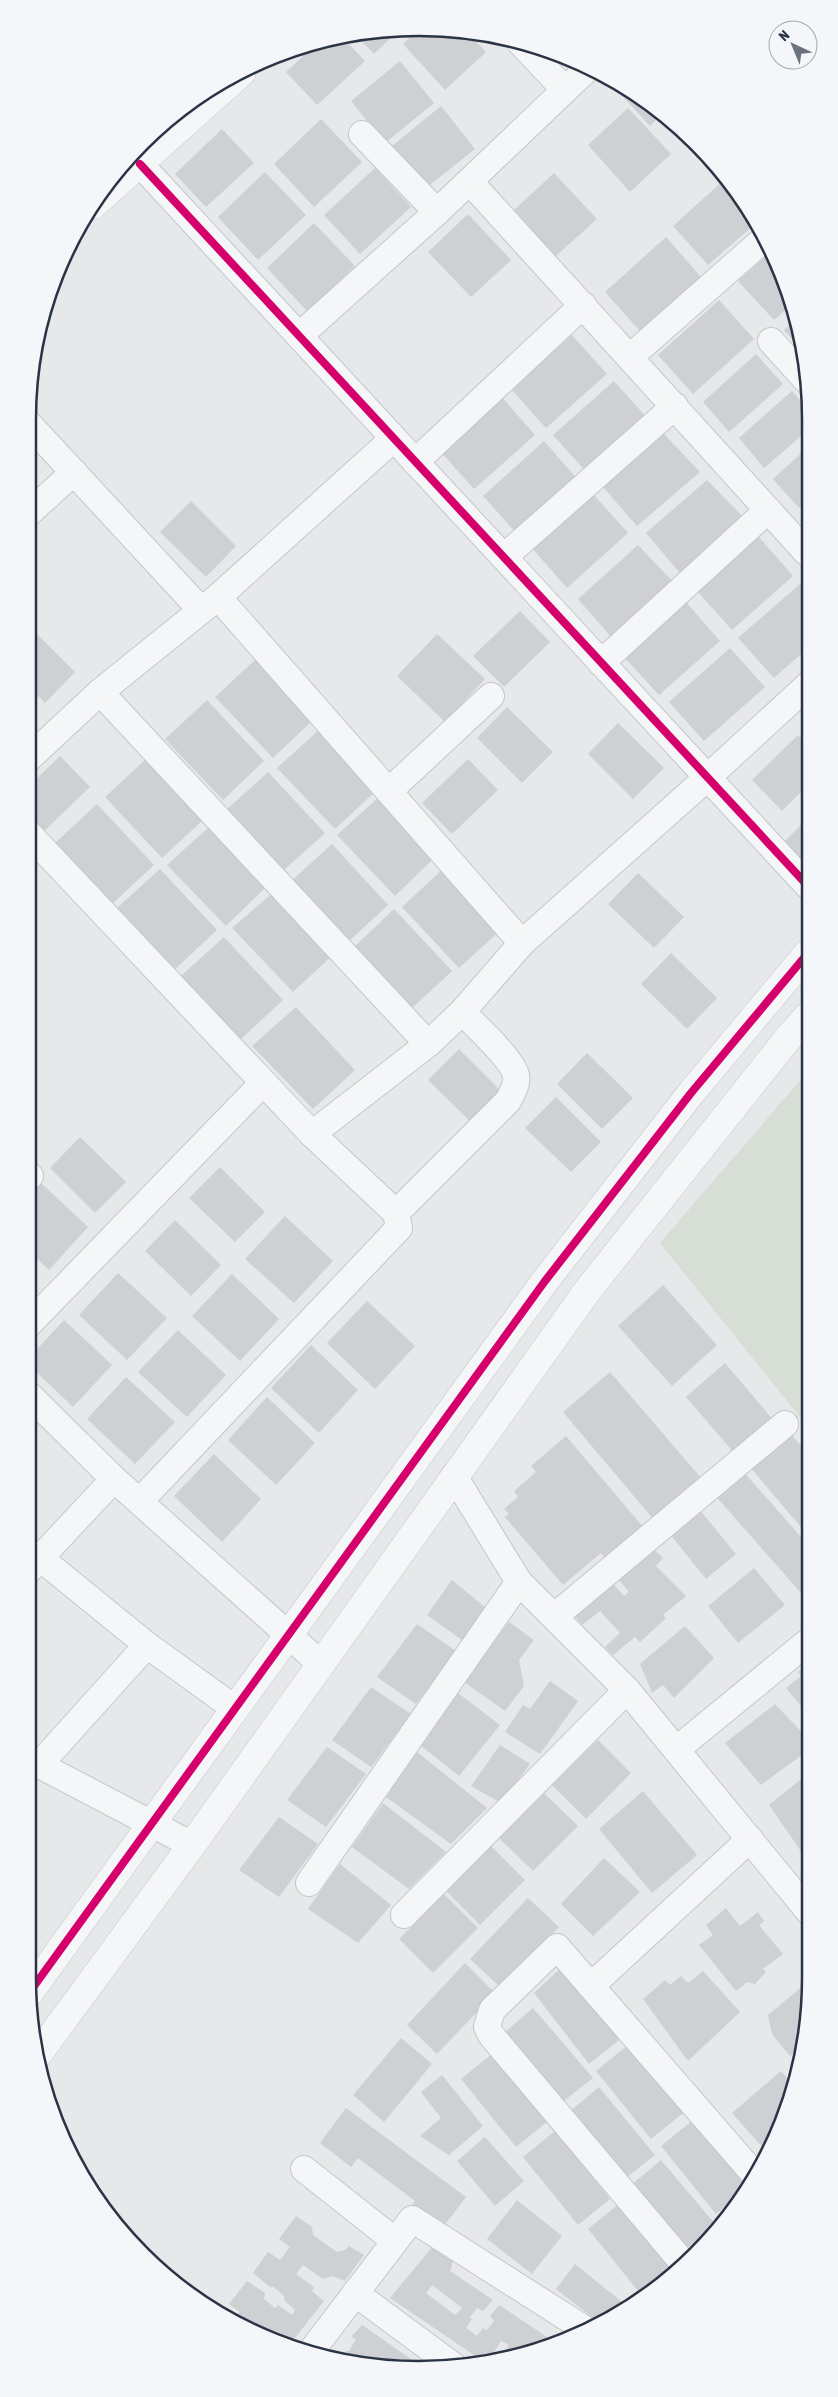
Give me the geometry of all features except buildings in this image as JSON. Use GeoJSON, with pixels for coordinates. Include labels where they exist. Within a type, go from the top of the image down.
{"type":"FeatureCollection","features":[{"type":"Feature","properties":{"kind":"street"},"geometry":{"type":"LineString","coordinates":[[531,53],[564,90]]}},
{"type":"Feature","properties":{"kind":"street"},"geometry":{"type":"LineString","coordinates":[[299,336],[470,182],[582,73]]}},
{"type":"Feature","properties":{"kind":"street"},"geometry":{"type":"LineString","coordinates":[[116,185],[140,164],[193,110]]}},
{"type":"Feature","properties":{"kind":"street"},"geometry":{"type":"LineString","coordinates":[[362,134],[437,212]]}},
{"type":"Feature","properties":{"kind":"street"},"geometry":{"type":"LineString","coordinates":[[140,164],[802,880]]}},
{"type":"Feature","properties":{"kind":"street"},"geometry":{"type":"LineString","coordinates":[[470,182],[802,547]]}},
{"type":"Feature","properties":{"kind":"street"},"geometry":{"type":"LineString","coordinates":[[630,357],[759,244]]}},
{"type":"Feature","properties":{"kind":"street"},"geometry":{"type":"LineString","coordinates":[[415,462],[583,305]]}},
{"type":"Feature","properties":{"kind":"street"},"geometry":{"type":"LineString","coordinates":[[771,341],[798,371]]}},
{"type":"Feature","properties":{"kind":"street"},"geometry":{"type":"LineString","coordinates":[[504,557],[675,406]]}},
{"type":"Feature","properties":{"kind":"street"},"geometry":{"type":"LineString","coordinates":[[36,432],[74,472],[210,603],[389,791],[522,943]]}},
{"type":"Feature","properties":{"kind":"street"},"geometry":{"type":"LineString","coordinates":[[36,752],[100,692],[210,603],[393,439]]}},
{"type":"Feature","properties":{"kind":"street"},"geometry":{"type":"LineString","coordinates":[[36,507],[74,472]]}},
{"type":"Feature","properties":{"kind":"street"},"geometry":{"type":"LineString","coordinates":[[601,663],[768,510]]}},
{"type":"Feature","properties":{"kind":"street"},"geometry":{"type":"LineString","coordinates":[[312,1134],[428,1044],[462,1012],[522,943],[708,778],[802,691]]}},
{"type":"Feature","properties":{"kind":"street"},"geometry":{"type":"LineString","coordinates":[[100,692],[428,1044]]}},
{"type":"Feature","properties":{"kind":"street"},"geometry":{"type":"LineString","coordinates":[[389,791],[491,696]]}},
{"type":"Feature","properties":{"kind":"street"},"geometry":{"type":"LineString","coordinates":[[36,842],[312,1134],[396,1213],[399,1228],[140,1501]]}},
{"type":"Feature","properties":{"kind":"street"},"geometry":{"type":"LineString","coordinates":[[36,1983],[288,1633],[545,1281],[691,1093],[802,960]]}},
{"type":"Feature","properties":{"kind":"street"},"geometry":{"type":"LineString","coordinates":[[396,1213],[508,1101],[515,1087],[516,1075],[507,1060],[462,1012]]}},
{"type":"Feature","properties":{"kind":"street"},"geometry":{"type":"LineString","coordinates":[[43,2047],[192,1845],[588,1290],[802,1023]]}},
{"type":"Feature","properties":{"kind":"street"},"geometry":{"type":"LineString","coordinates":[[36,1318],[263,1083]]}},
{"type":"Feature","properties":{"kind":"street"},"geometry":{"type":"LineString","coordinates":[[36,1402],[114,1479],[321,1664]]}},
{"type":"Feature","properties":{"kind":"street"},"geometry":{"type":"LineString","coordinates":[[555,1616],[785,1424]]}},
{"type":"Feature","properties":{"kind":"street"},"geometry":{"type":"LineString","coordinates":[[454,1476],[519,1582],[627,1690],[802,1902]]}},
{"type":"Feature","properties":{"kind":"street"},"geometry":{"type":"LineString","coordinates":[[36,1562],[114,1479]]}},
{"type":"Feature","properties":{"kind":"street"},"geometry":{"type":"LineString","coordinates":[[36,1565],[234,1708]]}},
{"type":"Feature","properties":{"kind":"street"},"geometry":{"type":"LineString","coordinates":[[309,1883],[519,1582]]}},
{"type":"Feature","properties":{"kind":"street"},"geometry":{"type":"LineString","coordinates":[[36,1759],[147,1645]]}},
{"type":"Feature","properties":{"kind":"street"},"geometry":{"type":"LineString","coordinates":[[677,1749],[802,1647]]}},
{"type":"Feature","properties":{"kind":"street"},"geometry":{"type":"LineString","coordinates":[[404,1915],[627,1690]]}},
{"type":"Feature","properties":{"kind":"street"},"geometry":{"type":"LineString","coordinates":[[36,1764],[192,1845]]}},
{"type":"Feature","properties":{"kind":"street"},"geometry":{"type":"LineString","coordinates":[[591,1986],[750,1839]]}},
{"type":"Feature","properties":{"kind":"street"},"geometry":{"type":"LineString","coordinates":[[679,2258],[487,2027],[492,2010],[557,1947],[750,2169]]}},
{"type":"Feature","properties":{"kind":"street"},"geometry":{"type":"LineString","coordinates":[[304,2169],[395,2241]]}},
{"type":"Feature","properties":{"kind":"street"},"geometry":{"type":"LineString","coordinates":[[315,2346],[412,2219],[579,2325]]}},
{"type":"Feature","properties":{"kind":"street"},"geometry":{"type":"LineString","coordinates":[[355,2293],[445,2360]]}},
{"type":"Feature","properties":{"kind":"shaded area"},"geometry":{"type":"Polygon","coordinates":[[[802,1078],[802,1419],[660,1243],[802,1078]]]}},
{"type":"Feature","properties":{"kind":"cycle path"},"geometry":{"type":"LineString","coordinates":[[140,164],[802,880]]}},
{"type":"Feature","properties":{"kind":"cycle path"},"geometry":{"type":"LineString","coordinates":[[36,1983],[545,1281],[691,1093],[802,960]]}}]}
